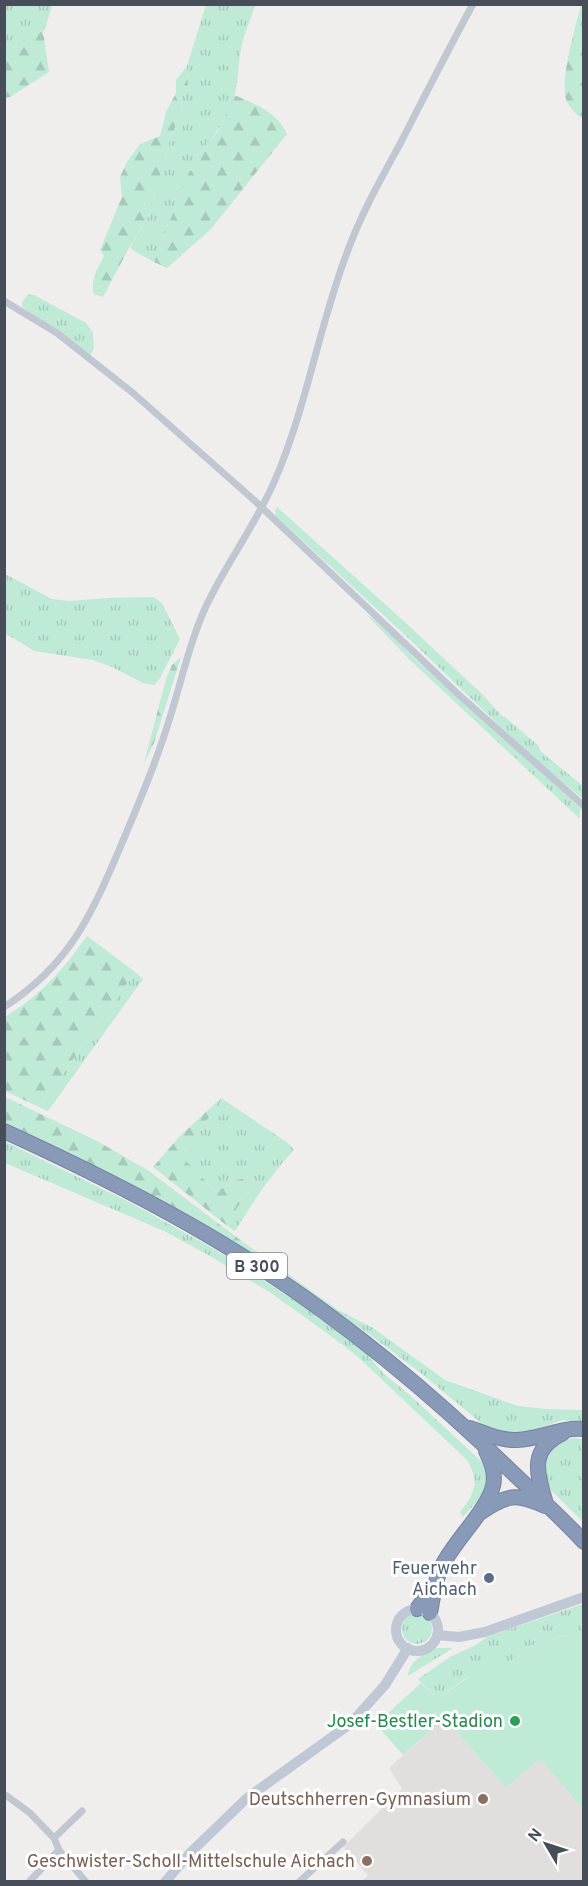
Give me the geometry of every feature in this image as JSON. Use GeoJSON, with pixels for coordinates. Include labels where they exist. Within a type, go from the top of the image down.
{"type":"FeatureCollection","features":[{"type":"Feature","properties":{"kind":"highway","name":"B 300"},"geometry":{"type":"LineString","coordinates":[[4,1131],[56,1155],[207,1234],[331,1317],[382,1356],[465,1426],[551,1507],[584,1542]]}},
{"type":"Feature","properties":{"kind":"highway"},"geometry":{"type":"LineString","coordinates":[[465,1426],[508,1440],[526,1439],[550,1432],[578,1429]]}},
{"type":"Feature","properties":{"kind":"highway"},"geometry":{"type":"LineString","coordinates":[[551,1507],[537,1476],[540,1454],[550,1441],[578,1429]]}},
{"type":"Feature","properties":{"kind":"highway"},"geometry":{"type":"LineString","coordinates":[[424,1611],[450,1552],[490,1494],[494,1480],[493,1466],[481,1441]]}},
{"type":"Feature","properties":{"kind":"highway"},"geometry":{"type":"LineString","coordinates":[[477,1515],[502,1499],[514,1496],[551,1507]]}},
{"type":"Feature","properties":{"kind":"main road"},"geometry":{"type":"LineString","coordinates":[[437,1635],[459,1637],[485,1632],[584,1597]]}},
{"type":"Feature","properties":{"kind":"main road"},"geometry":{"type":"LineString","coordinates":[[424,1611],[437,1623],[437,1635],[433,1644],[416,1651],[408,1648],[398,1637],[397,1625],[404,1614],[424,1611]]}},
{"type":"Feature","properties":{"kind":"main road"},"geometry":{"type":"LineString","coordinates":[[165,1881],[247,1798],[350,1724],[385,1685],[408,1648]]}},
{"type":"Feature","properties":{"kind":"street"},"geometry":{"type":"LineString","coordinates":[[4,1007],[24,995],[60,960],[91,914],[151,774],[203,613],[262,508],[289,445],[337,279],[361,216],[473,4]]}},
{"type":"Feature","properties":{"kind":"street"},"geometry":{"type":"LineString","coordinates":[[4,301],[57,333],[109,374],[262,508],[458,694],[584,806]]}},
{"type":"Feature","properties":{"kind":"street"},"geometry":{"type":"LineString","coordinates":[[7,1796],[30,1813],[54,1838],[59,1850],[86,1881]]}},
{"type":"Feature","properties":{"kind":"street"},"geometry":{"type":"LineString","coordinates":[[54,1838],[82,1811]]}},
{"type":"Feature","properties":{"kind":"street"},"geometry":{"type":"LineString","coordinates":[[299,1881],[343,1842]]}},
{"type":"Feature","properties":{"kind":"street"},"geometry":{"type":"LineString","coordinates":[[29,1881],[59,1850]]}},
{"type":"Feature","properties":{"kind":"shaded area","name":"Deutschherren-Gymnasium"},"geometry":{"type":"Polygon","coordinates":[[[445,1718],[506,1788],[540,1759],[583,1809],[583,1881],[362,1881],[368,1875],[343,1847],[402,1789],[389,1768],[445,1718]]]}},
{"type":"Feature","properties":{"kind":"green space"},"geometry":{"type":"Polygon","coordinates":[[[5,5],[52,5],[45,30],[5,46],[5,5]]]}},
{"type":"Feature","properties":{"kind":"green space"},"geometry":{"type":"Polygon","coordinates":[[[206,5],[255,5],[242,44],[232,103],[219,128],[197,157],[199,165],[189,173],[154,262],[130,247],[149,215],[170,140],[182,109],[181,99],[188,87],[187,66],[206,5]]]}},
{"type":"Feature","properties":{"kind":"green space"},"geometry":{"type":"Polygon","coordinates":[[[581,5],[584,5],[583,119],[570,107],[565,94],[566,69],[581,5]]]}},
{"type":"Feature","properties":{"kind":"green space"},"geometry":{"type":"Polygon","coordinates":[[[43,31],[49,72],[5,98],[5,45],[43,31]]]}},
{"type":"Feature","properties":{"kind":"green space"},"geometry":{"type":"Polygon","coordinates":[[[187,66],[188,87],[181,99],[182,109],[170,140],[149,215],[103,297],[94,294],[94,279],[104,256],[100,250],[122,197],[120,177],[140,144],[160,136],[166,112],[176,93],[176,80],[187,66]]]}},
{"type":"Feature","properties":{"kind":"green space"},"geometry":{"type":"Polygon","coordinates":[[[234,95],[271,114],[283,126],[287,134],[211,229],[167,268],[154,262],[189,172],[199,165],[197,157],[219,130],[234,95]]]}},
{"type":"Feature","properties":{"kind":"green space"},"geometry":{"type":"Polygon","coordinates":[[[29,294],[86,323],[93,333],[94,349],[90,355],[22,307],[22,302],[29,294]]]}},
{"type":"Feature","properties":{"kind":"green space"},"geometry":{"type":"Polygon","coordinates":[[[277,507],[407,624],[484,696],[501,715],[539,746],[540,751],[583,786],[583,799],[527,752],[276,516],[277,507]]]}},
{"type":"Feature","properties":{"kind":"green space"},"geometry":{"type":"Polygon","coordinates":[[[5,574],[52,599],[69,601],[153,597],[162,603],[180,639],[154,685],[143,683],[93,660],[34,651],[5,633],[5,574]]]}},
{"type":"Feature","properties":{"kind":"green space"},"geometry":{"type":"Polygon","coordinates":[[[365,613],[383,626],[414,658],[581,808],[579,818],[409,659],[365,613]]]}},
{"type":"Feature","properties":{"kind":"green space"},"geometry":{"type":"Polygon","coordinates":[[[181,657],[154,743],[144,763],[166,679],[172,665],[181,657]]]}},
{"type":"Feature","properties":{"kind":"green space"},"geometry":{"type":"Polygon","coordinates":[[[87,936],[135,972],[39,1107],[5,1091],[5,1017],[30,1000],[50,981],[87,936]]]}},
{"type":"Feature","properties":{"kind":"green space"},"geometry":{"type":"Polygon","coordinates":[[[135,972],[143,979],[48,1111],[39,1107],[135,972]]]}},
{"type":"Feature","properties":{"kind":"green space"},"geometry":{"type":"Polygon","coordinates":[[[5,1097],[97,1141],[149,1171],[243,1242],[239,1247],[124,1181],[5,1123],[5,1097]]]}},
{"type":"Feature","properties":{"kind":"green space"},"geometry":{"type":"Polygon","coordinates":[[[221,1098],[288,1143],[294,1150],[270,1179],[235,1231],[226,1225],[252,1185],[236,1180],[216,1192],[185,1161],[205,1122],[218,1108],[221,1098]]]}},
{"type":"Feature","properties":{"kind":"green space"},"geometry":{"type":"Polygon","coordinates":[[[221,1098],[218,1108],[205,1122],[186,1161],[216,1192],[236,1180],[251,1177],[252,1185],[226,1225],[153,1167],[179,1137],[221,1098]]]}},
{"type":"Feature","properties":{"kind":"green space"},"geometry":{"type":"Polygon","coordinates":[[[4,1141],[131,1203],[214,1249],[297,1302],[364,1351],[384,1374],[482,1462],[487,1479],[479,1499],[463,1517],[460,1512],[474,1487],[473,1475],[467,1460],[357,1356],[331,1336],[271,1293],[164,1231],[5,1163],[4,1141]]]}},
{"type":"Feature","properties":{"kind":"green space"},"geometry":{"type":"Polygon","coordinates":[[[243,1242],[338,1310],[373,1328],[445,1380],[518,1406],[583,1410],[583,1424],[563,1420],[526,1432],[503,1433],[487,1428],[369,1334],[239,1247],[243,1242]]]}},
{"type":"Feature","properties":{"kind":"green space"},"geometry":{"type":"Polygon","coordinates":[[[572,1438],[583,1439],[583,1522],[548,1487],[543,1466],[556,1444],[572,1438]]]}},
{"type":"Feature","properties":{"kind":"green space"},"geometry":{"type":"Polygon","coordinates":[[[583,1604],[583,1633],[557,1637],[525,1648],[509,1663],[466,1678],[438,1699],[418,1679],[450,1657],[489,1636],[583,1604]]]}},
{"type":"Feature","properties":{"kind":"green space"},"geometry":{"type":"Polygon","coordinates":[[[417,1614],[428,1618],[432,1629],[428,1640],[417,1644],[406,1640],[402,1629],[406,1618],[417,1614]]]}},
{"type":"Feature","properties":{"kind":"green space","name":"Josef-Bestler-Stadion"},"geometry":{"type":"Polygon","coordinates":[[[583,1633],[583,1809],[540,1759],[506,1788],[445,1718],[403,1755],[376,1724],[421,1683],[438,1699],[494,1659],[509,1663],[525,1648],[557,1637],[583,1633]]]}},
{"type":"Feature","properties":{"kind":"green space"},"geometry":{"type":"Polygon","coordinates":[[[437,1648],[453,1648],[408,1676],[414,1662],[422,1655],[437,1648]]]}},
{"type":"Feature","properties":{"kind":"place","name":"Feuerwehr Aichach"},"geometry":{"type":"Point","coordinates":[489,1578]}},
{"type":"Feature","properties":{"kind":"place","name":"Josef-Bestler-Stadion"},"geometry":{"type":"Point","coordinates":[515,1721]}},
{"type":"Feature","properties":{"kind":"place","name":"Deutschherren-Gymnasium"},"geometry":{"type":"Point","coordinates":[483,1799]}},
{"type":"Feature","properties":{"kind":"place","name":"Geschwister-Scholl-Mittelschule Aichach"},"geometry":{"type":"Point","coordinates":[367,1861]}}]}
